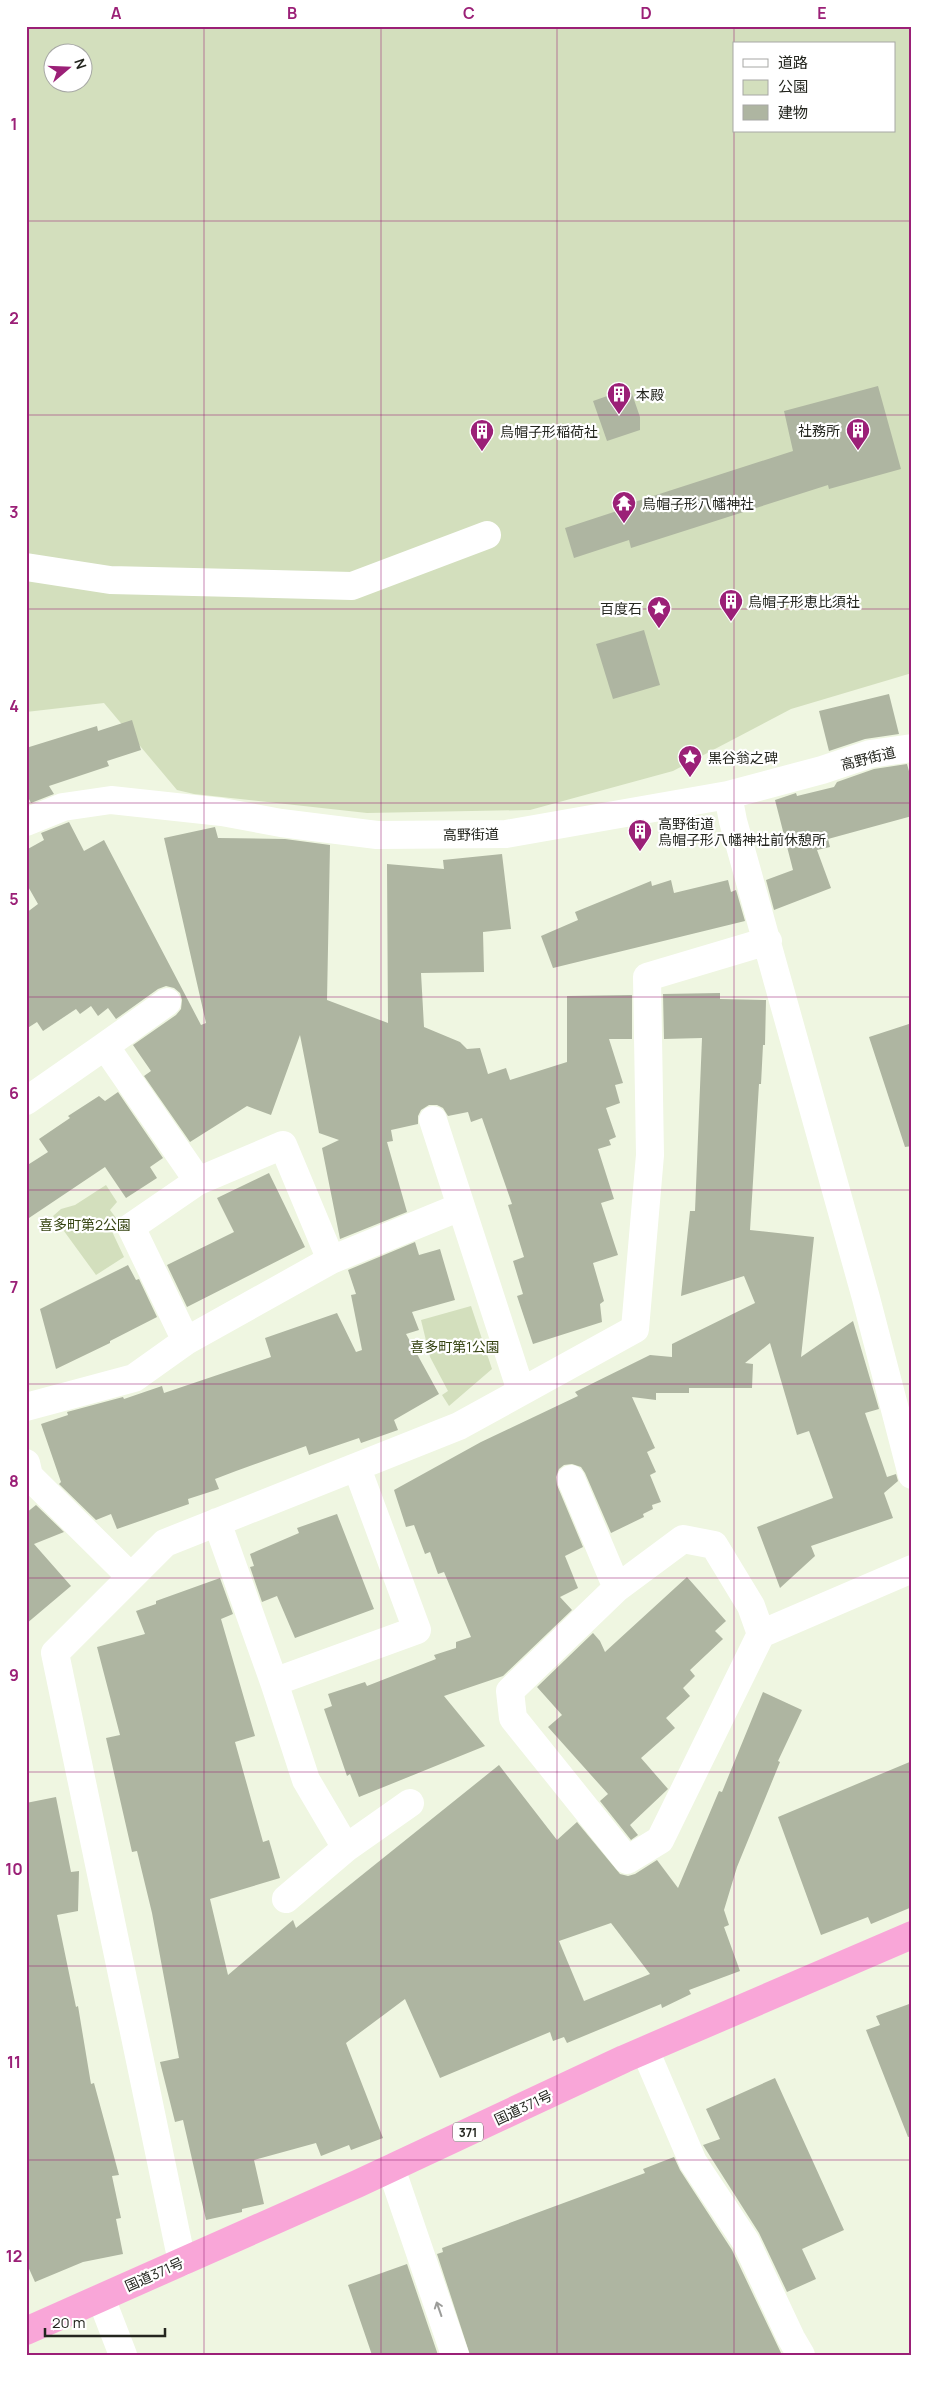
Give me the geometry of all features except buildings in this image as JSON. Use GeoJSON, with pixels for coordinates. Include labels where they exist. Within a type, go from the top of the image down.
{"type":"FeatureCollection","features":[{"type":"Feature","properties":{"kind":"highway","name":"国道371号"},"geometry":{"type":"LineString","coordinates":[[26,2331],[392,2168],[645,2050],[912,1935]]}},
{"type":"Feature","properties":{"kind":"street"},"geometry":{"type":"LineString","coordinates":[[26,567],[110,580],[352,586],[487,535]]}},
{"type":"Feature","properties":{"kind":"street","name":"高野街道"},"geometry":{"type":"LineString","coordinates":[[26,822],[63,807],[111,800],[222,812],[281,823],[377,835],[506,834],[728,795],[822,770],[870,754],[912,748]]}},
{"type":"Feature","properties":{"kind":"street"},"geometry":{"type":"LineString","coordinates":[[728,795],[733,821],[866,1298],[912,1475]]}},
{"type":"Feature","properties":{"kind":"street"},"geometry":{"type":"LineString","coordinates":[[182,2262],[55,1654],[165,1543],[459,1426],[635,1329],[650,1155],[647,977],[768,941]]}},
{"type":"Feature","properties":{"kind":"street"},"geometry":{"type":"LineString","coordinates":[[26,1101],[167,1002]]}},
{"type":"Feature","properties":{"kind":"street"},"geometry":{"type":"LineString","coordinates":[[105,1046],[198,1181]]}},
{"type":"Feature","properties":{"kind":"street"},"geometry":{"type":"LineString","coordinates":[[433,1120],[521,1391]]}},
{"type":"Feature","properties":{"kind":"street"},"geometry":{"type":"LineString","coordinates":[[186,1341],[131,1227],[198,1181],[283,1145],[331,1260]]}},
{"type":"Feature","properties":{"kind":"street"},"geometry":{"type":"LineString","coordinates":[[26,1408],[134,1378],[186,1341],[331,1260],[460,1207]]}},
{"type":"Feature","properties":{"kind":"street"},"geometry":{"type":"LineString","coordinates":[[26,1463],[29,1476],[130,1577]]}},
{"type":"Feature","properties":{"kind":"street"},"geometry":{"type":"LineString","coordinates":[[274,1682],[417,1630],[356,1468]]}},
{"type":"Feature","properties":{"kind":"street"},"geometry":{"type":"LineString","coordinates":[[572,1479],[617,1588]]}},
{"type":"Feature","properties":{"kind":"street"},"geometry":{"type":"LineString","coordinates":[[218,1522],[306,1780],[346,1848]]}},
{"type":"Feature","properties":{"kind":"street"},"geometry":{"type":"LineString","coordinates":[[761,1634],[751,1606],[714,1545],[682,1539],[617,1588],[510,1691],[513,1718],[627,1860],[660,1840],[761,1634],[912,1569]]}},
{"type":"Feature","properties":{"kind":"street"},"geometry":{"type":"LineString","coordinates":[[286,1899],[346,1848],[410,1802]]}},
{"type":"Feature","properties":{"kind":"street"},"geometry":{"type":"LineString","coordinates":[[645,2050],[693,2162],[746,2242],[791,2338],[802,2355]]}},
{"type":"Feature","properties":{"kind":"street"},"geometry":{"type":"LineString","coordinates":[[392,2168],[455,2355]]}},
{"type":"Feature","properties":{"kind":"street"},"geometry":{"type":"LineString","coordinates":[[101,2298],[123,2355]]}},
{"type":"Feature","properties":{"kind":"green space"},"geometry":{"type":"Polygon","coordinates":[[[26,26],[912,26],[912,673],[791,709],[673,771],[530,810],[367,813],[194,794],[177,790],[104,703],[26,712],[26,26]]]}},
{"type":"Feature","properties":{"kind":"green space","name":"喜多町第2公園"},"geometry":{"type":"Polygon","coordinates":[[[106,1185],[117,1202],[110,1210],[116,1218],[108,1223],[124,1257],[96,1275],[53,1216],[61,1209],[75,1205],[106,1185]]]}},
{"type":"Feature","properties":{"kind":"green space","name":"喜多町第1公園"},"geometry":{"type":"Polygon","coordinates":[[[471,1306],[492,1369],[449,1406],[442,1395],[448,1391],[430,1357],[421,1320],[471,1306]]]}},
{"type":"Feature","properties":{"kind":"place","name":"本殿"},"geometry":{"type":"Point","coordinates":[619,415]}},
{"type":"Feature","properties":{"kind":"place","name":"社務所"},"geometry":{"type":"Point","coordinates":[858,451]}},
{"type":"Feature","properties":{"kind":"place","name":"烏帽子形稲荷社"},"geometry":{"type":"Point","coordinates":[482,452]}},
{"type":"Feature","properties":{"kind":"place","name":"烏帽子形八幡神社"},"geometry":{"type":"Point","coordinates":[624,524]}},
{"type":"Feature","properties":{"kind":"place","name":"烏帽子形恵比須社"},"geometry":{"type":"Point","coordinates":[731,622]}},
{"type":"Feature","properties":{"kind":"place","name":"百度石"},"geometry":{"type":"Point","coordinates":[659,629]}},
{"type":"Feature","properties":{"kind":"place","name":"黒谷翁之碑"},"geometry":{"type":"Point","coordinates":[690,778]}},
{"type":"Feature","properties":{"kind":"place","name":"高野街道 烏帽子形八幡神社前休憩所"},"geometry":{"type":"Point","coordinates":[640,852]}}]}
